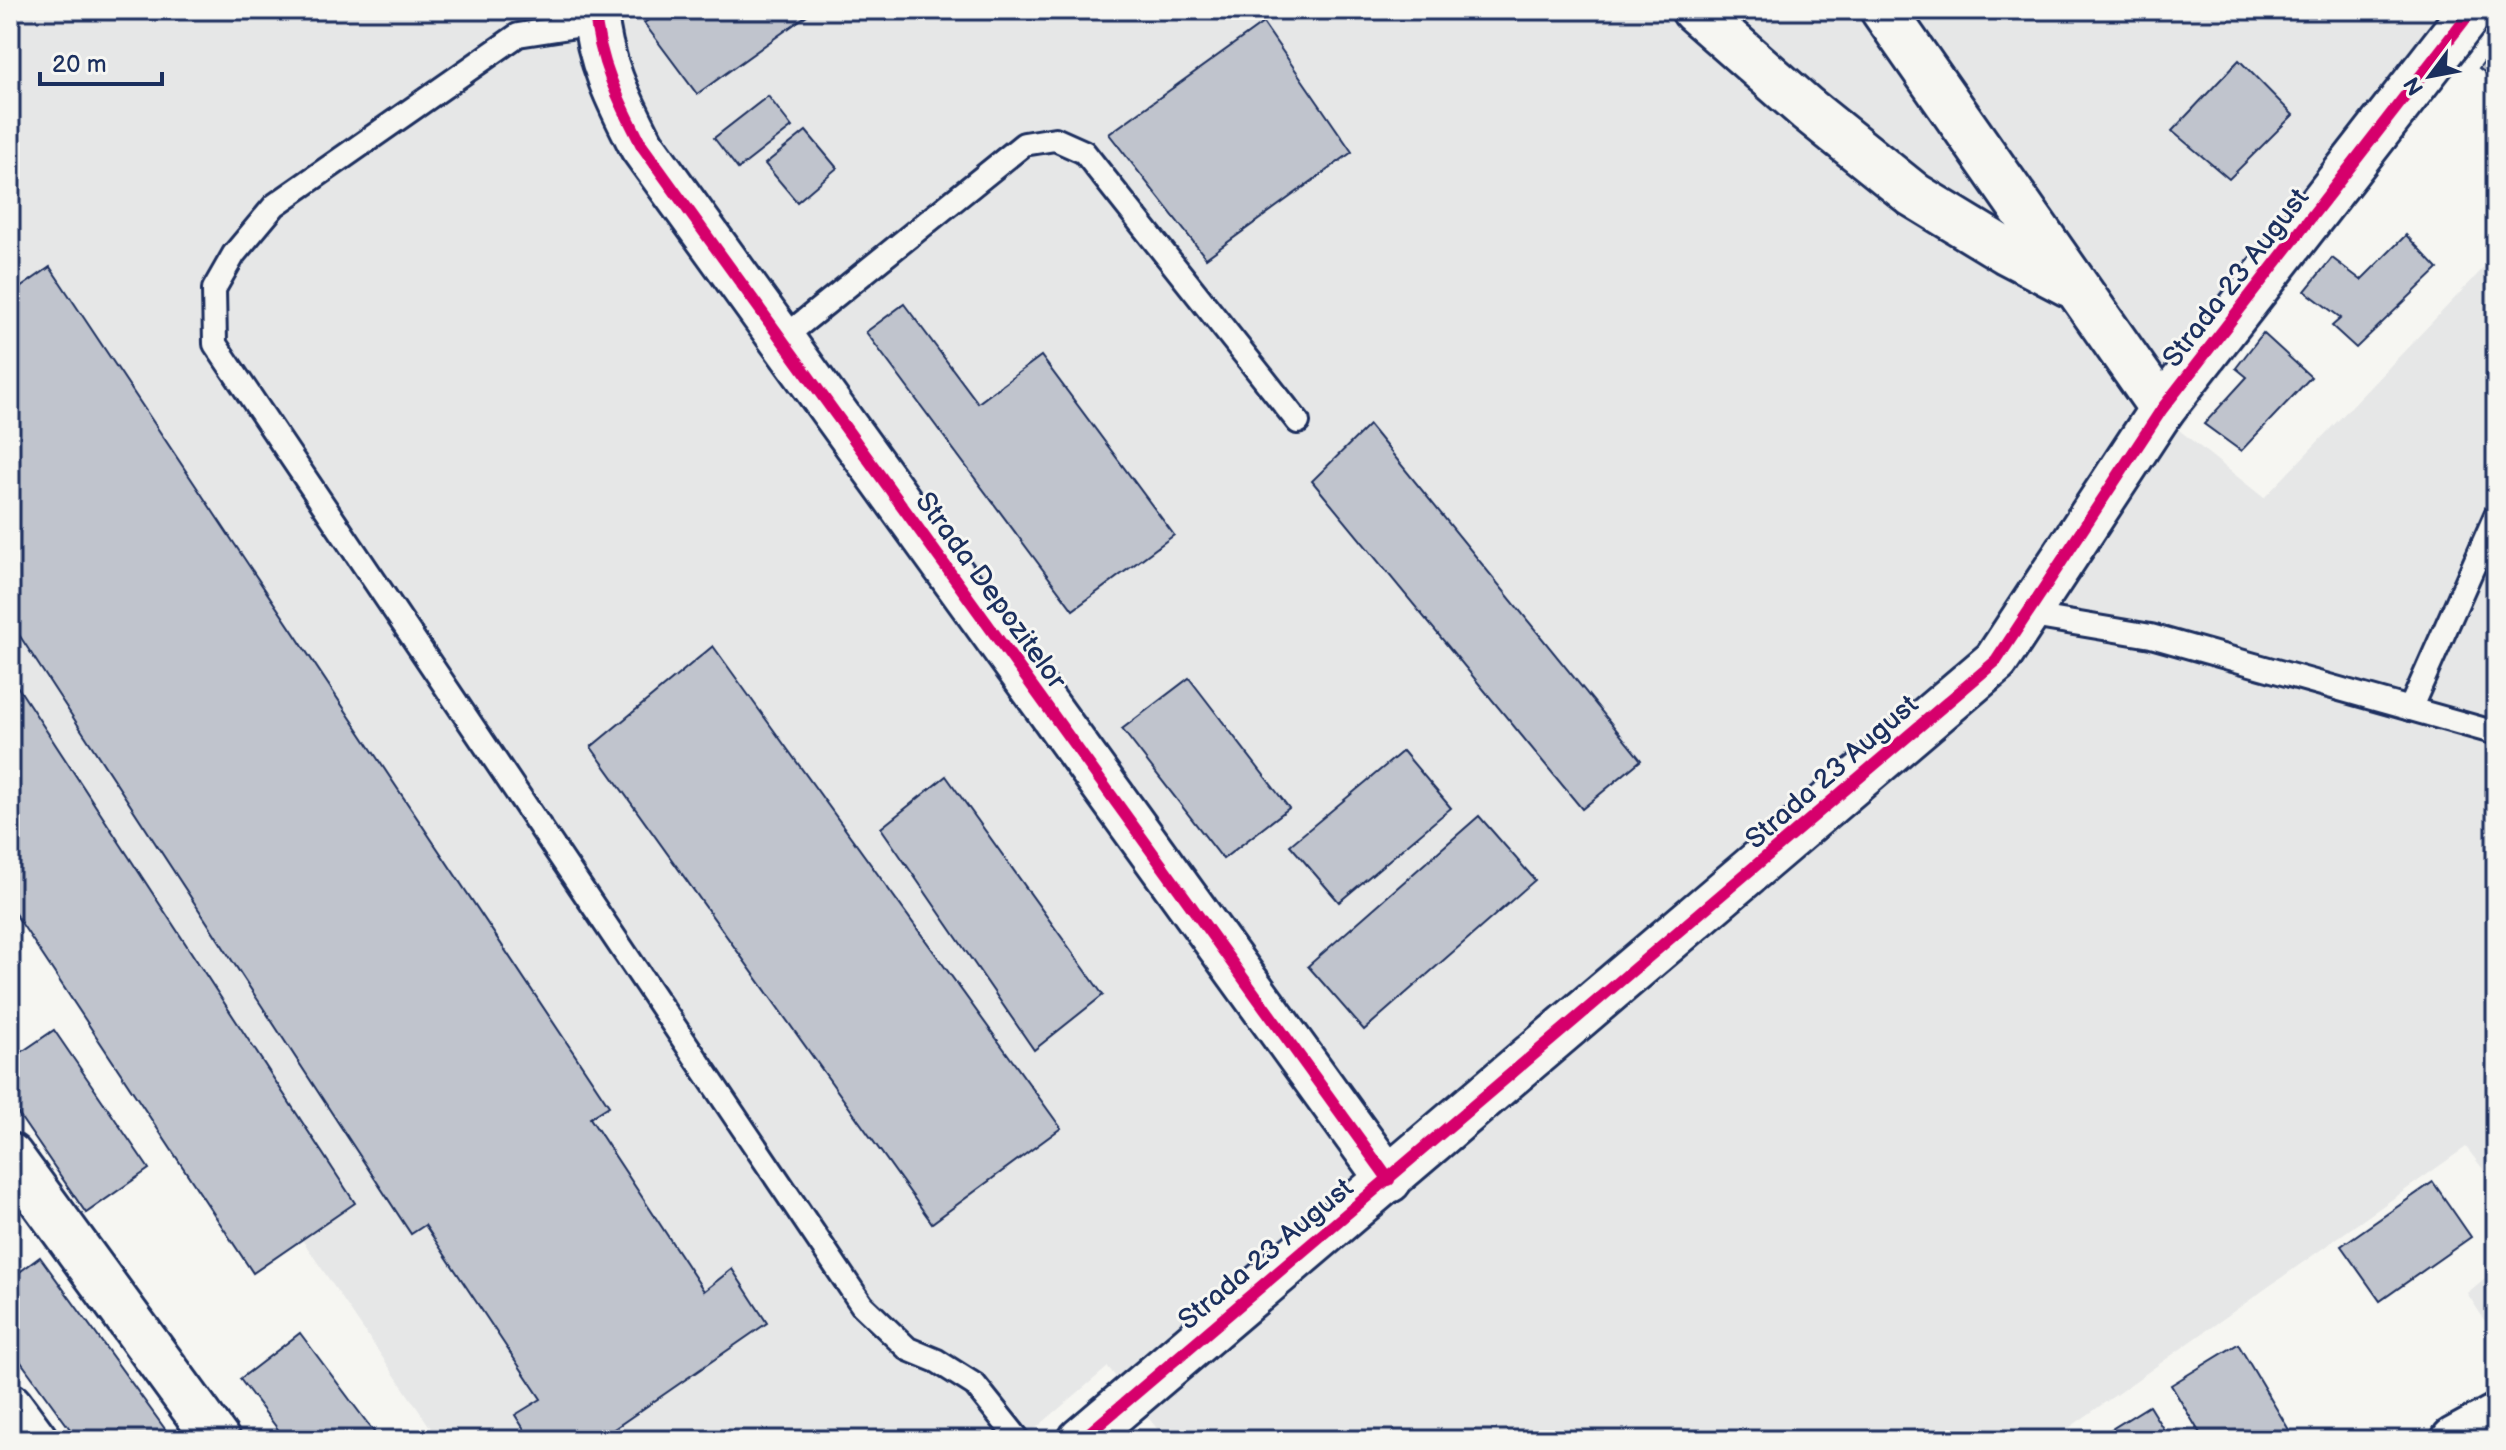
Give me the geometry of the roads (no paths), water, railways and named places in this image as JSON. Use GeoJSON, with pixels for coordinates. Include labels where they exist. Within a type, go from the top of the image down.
{"type":"FeatureCollection","features":[{"type":"Feature","properties":{"kind":"street"},"geometry":{"type":"LineString","coordinates":[[1694,10],[1807,109],[1914,195],[2006,251],[2075,287]]}},
{"type":"Feature","properties":{"kind":"street"},"geometry":{"type":"LineString","coordinates":[[1883,10],[2162,409]]}},
{"type":"Feature","properties":{"kind":"street","name":"Strada 23 August"},"geometry":{"type":"LineString","coordinates":[[1081,1440],[1996,661],[2162,409],[2472,10]]}},
{"type":"Feature","properties":{"kind":"street","name":"Strada Depozitelor"},"geometry":{"type":"LineString","coordinates":[[595,17],[611,86],[642,146],[1389,1180]]}},
{"type":"Feature","properties":{"kind":"street"},"geometry":{"type":"LineString","coordinates":[[10,1156],[25,1208],[217,1440]]}},
{"type":"Feature","properties":{"kind":"street"},"geometry":{"type":"LineString","coordinates":[[10,1406],[35,1440]]}},
{"type":"Feature","properties":{"kind":"street"},"geometry":{"type":"LineString","coordinates":[[2454,1440],[2496,1417]]}},
{"type":"Feature","properties":{"kind":"lane"},"geometry":{"type":"LineString","coordinates":[[595,17],[518,35],[275,205],[234,254],[214,289],[215,344],[862,1305],[908,1349],[937,1361],[975,1385],[1019,1440]]}},
{"type":"Feature","properties":{"kind":"lane"},"geometry":{"type":"LineString","coordinates":[[782,339],[1024,144],[1055,139],[1084,152],[1298,422]]}},
{"type":"Feature","properties":{"kind":"lane"},"geometry":{"type":"LineString","coordinates":[[2410,709],[2496,515]]}},
{"type":"Feature","properties":{"kind":"lane"},"geometry":{"type":"LineString","coordinates":[[2026,615],[2151,636],[2496,733]]}}]}
